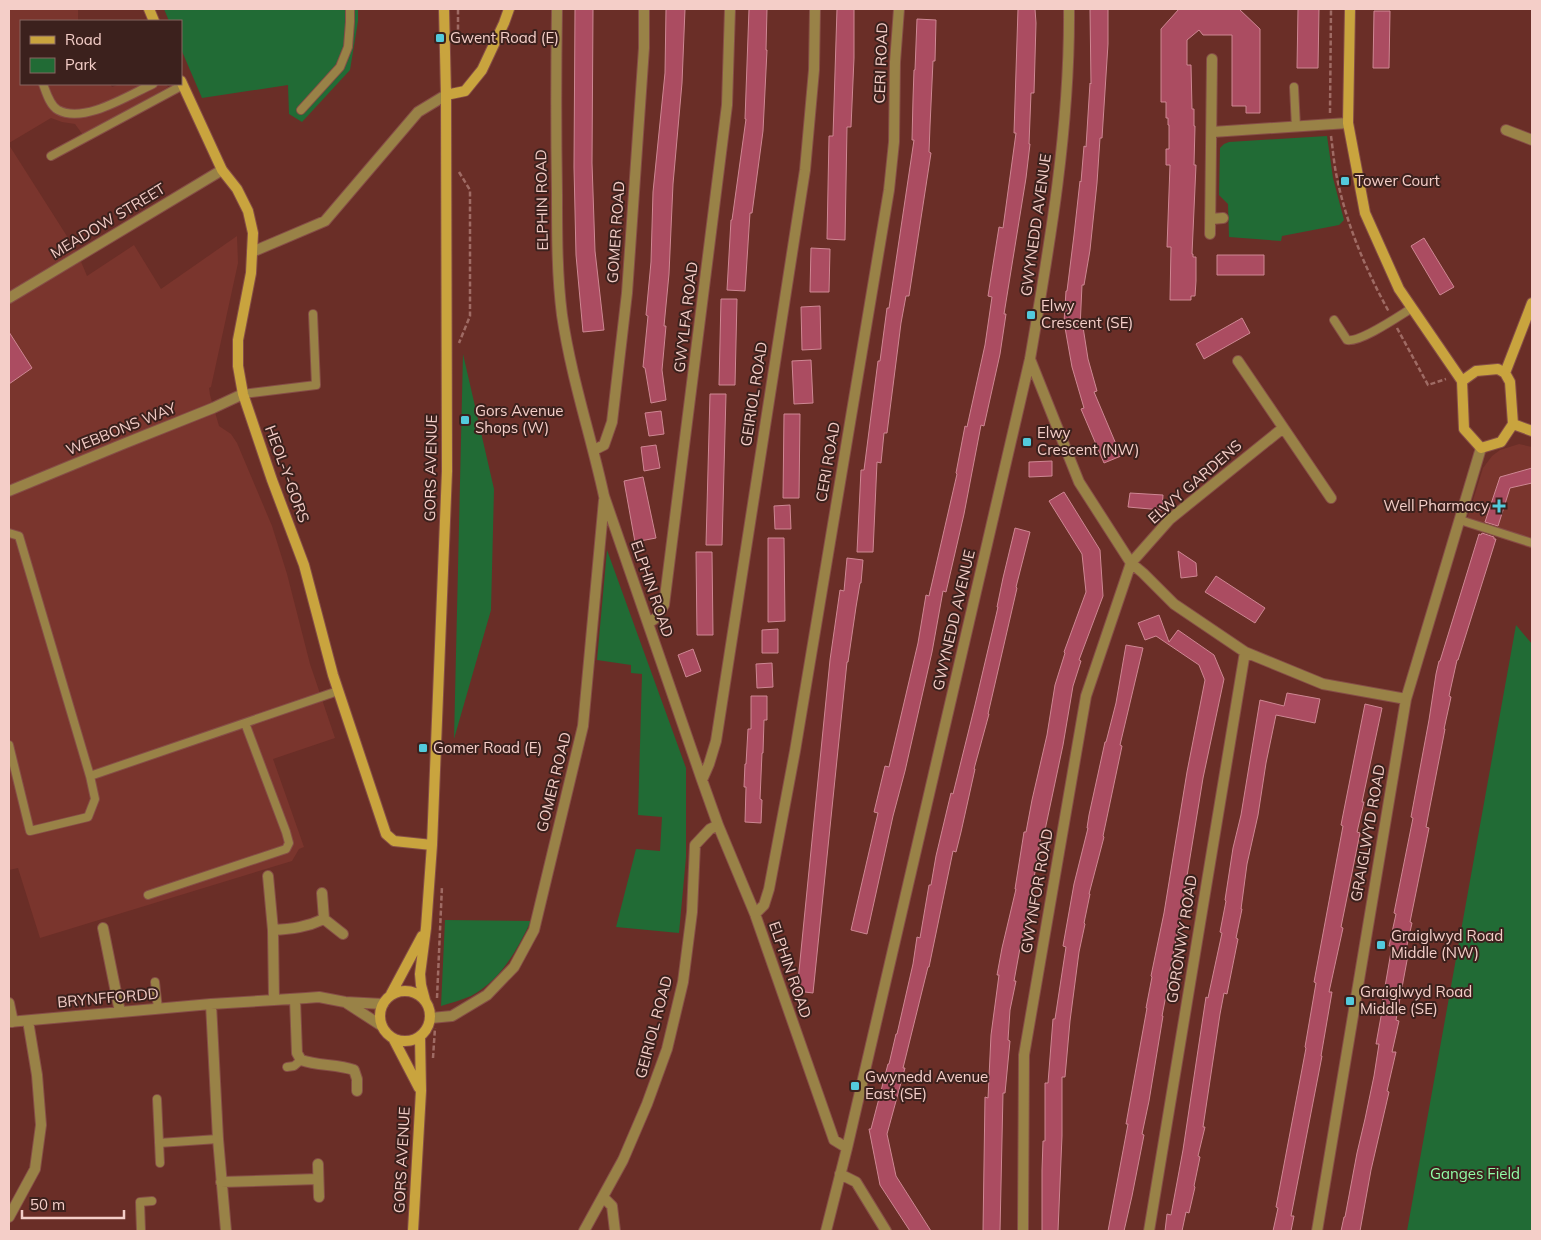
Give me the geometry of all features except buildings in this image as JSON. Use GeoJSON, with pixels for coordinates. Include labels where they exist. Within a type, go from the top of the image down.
{"type":"FeatureCollection","features":[{"type":"Feature","properties":{"kind":"street","name":"GORS AVENUE"},"geometry":{"type":"LineString","coordinates":[[425,1000],[420,974],[426,928],[432,845],[447,471],[444,9]]}},
{"type":"Feature","properties":{"kind":"street"},"geometry":{"type":"LineString","coordinates":[[252,252],[325,221],[418,112],[446,96],[465,91],[482,70],[509,9]]}},
{"type":"Feature","properties":{"kind":"street","name":"ELPHIN ROAD"},"geometry":{"type":"LineString","coordinates":[[557,9],[558,252],[562,315],[575,381],[594,450],[604,496],[718,825],[755,914],[834,1140],[847,1148]]}},
{"type":"Feature","properties":{"kind":"street","name":"GOMER ROAD"},"geometry":{"type":"LineString","coordinates":[[594,450],[604,445],[612,422],[627,293],[644,48],[644,9]]}},
{"type":"Feature","properties":{"kind":"street","name":"GWYLFA ROAD"},"geometry":{"type":"LineString","coordinates":[[648,623],[657,617],[664,605],[727,105],[730,9]]}},
{"type":"Feature","properties":{"kind":"street","name":"GEIRIOL ROAD"},"geometry":{"type":"LineString","coordinates":[[702,780],[716,741],[805,170],[812,95],[815,9]]}},
{"type":"Feature","properties":{"kind":"street","name":"CERI ROAD"},"geometry":{"type":"LineString","coordinates":[[755,914],[764,904],[771,880],[890,190],[894,142],[895,62],[899,9]]}},
{"type":"Feature","properties":{"kind":"street","name":"GWYNEDD AVENUE"},"geometry":{"type":"LineString","coordinates":[[826,1231],[847,1148],[1030,359],[1043,284],[1063,137],[1068,73],[1069,9]]}},
{"type":"Feature","properties":{"kind":"street"},"geometry":{"type":"LineString","coordinates":[[1350,9],[1348,124],[1365,213],[1399,289],[1462,380],[1464,429],[1481,448],[1501,442],[1513,424],[1510,382],[1505,373],[1498,369],[1476,371],[1462,380]]}},
{"type":"Feature","properties":{"kind":"street"},"geometry":{"type":"LineString","coordinates":[[1210,234],[1212,59]]}},
{"type":"Feature","properties":{"kind":"street","name":"HEOL-Y-GORS"},"geometry":{"type":"LineString","coordinates":[[182,83],[222,170],[237,189],[248,211],[253,233],[251,272],[238,340],[238,366],[243,394],[304,566],[338,691],[386,834],[394,841],[432,845]]}},
{"type":"Feature","properties":{"kind":"street"},"geometry":{"type":"LineString","coordinates":[[1212,132],[1348,124]]}},
{"type":"Feature","properties":{"kind":"street"},"geometry":{"type":"LineString","coordinates":[[1506,130],[1532,140]]}},
{"type":"Feature","properties":{"kind":"street","name":"MEADOW STREET"},"geometry":{"type":"LineString","coordinates":[[9,298],[222,170]]}},
{"type":"Feature","properties":{"kind":"street"},"geometry":{"type":"LineString","coordinates":[[1211,219],[1223,218]]}},
{"type":"Feature","properties":{"kind":"street"},"geometry":{"type":"LineString","coordinates":[[1505,373],[1532,303]]}},
{"type":"Feature","properties":{"kind":"street"},"geometry":{"type":"LineString","coordinates":[[1030,359],[1079,482],[1131,563],[1174,604],[1246,652],[1323,684],[1406,699]]}},
{"type":"Feature","properties":{"kind":"street"},"geometry":{"type":"LineString","coordinates":[[1238,361],[1331,498]]}},
{"type":"Feature","properties":{"kind":"street","name":"WEBBONS WAY"},"geometry":{"type":"LineString","coordinates":[[9,491],[214,408],[243,394]]}},
{"type":"Feature","properties":{"kind":"street"},"geometry":{"type":"LineString","coordinates":[[1513,424],[1532,431]]}},
{"type":"Feature","properties":{"kind":"street","name":"ELWY GARDENS"},"geometry":{"type":"LineString","coordinates":[[1131,563],[1170,519],[1283,428]]}},
{"type":"Feature","properties":{"kind":"street","name":"GRAIGLWYD ROAD"},"geometry":{"type":"LineString","coordinates":[[1317,1231],[1406,699],[1481,448]]}},
{"type":"Feature","properties":{"kind":"street","name":"GOMER ROAD"},"geometry":{"type":"LineString","coordinates":[[431,1018],[452,1016],[487,995],[514,967],[534,930],[583,726],[604,496]]}},
{"type":"Feature","properties":{"kind":"street","name":"GWYNFOR ROAD"},"geometry":{"type":"LineString","coordinates":[[1023,1231],[1024,1055],[1086,696],[1131,563]]}},
{"type":"Feature","properties":{"kind":"street","name":"GORONWY ROAD"},"geometry":{"type":"LineString","coordinates":[[1149,1231],[1246,652]]}},
{"type":"Feature","properties":{"kind":"street","name":"GEIRIOL ROAD"},"geometry":{"type":"LineString","coordinates":[[584,1231],[623,1160],[647,1104],[667,1049],[683,982],[692,912],[695,845],[710,829],[718,825]]}},
{"type":"Feature","properties":{"kind":"street"},"geometry":{"type":"LineString","coordinates":[[268,876],[273,930],[274,1000]]}},
{"type":"Feature","properties":{"kind":"street"},"geometry":{"type":"LineString","coordinates":[[322,893],[324,919],[343,934]]}},
{"type":"Feature","properties":{"kind":"street"},"geometry":{"type":"LineString","coordinates":[[273,930],[295,929],[324,919]]}},
{"type":"Feature","properties":{"kind":"street"},"geometry":{"type":"LineString","coordinates":[[102,928],[120,1012]]}},
{"type":"Feature","properties":{"kind":"street","name":"GORS AVENUE"},"geometry":{"type":"LineString","coordinates":[[392,994],[426,928]]}},
{"type":"Feature","properties":{"kind":"street"},"geometry":{"type":"LineString","coordinates":[[400,991],[411,991],[419,994],[425,1000],[431,1018],[427,1029],[420,1037],[405,1042],[393,1038],[386,1033],[380,1018],[383,1004],[392,994],[400,991]]}},
{"type":"Feature","properties":{"kind":"street","name":"BRYNFFORDD"},"geometry":{"type":"LineString","coordinates":[[11,1022],[210,1004],[319,997],[345,1002]]}},
{"type":"Feature","properties":{"kind":"street"},"geometry":{"type":"LineString","coordinates":[[295,999],[297,1053],[301,1060],[354,1070],[357,1078],[356,1091]]}},
{"type":"Feature","properties":{"kind":"street"},"geometry":{"type":"LineString","coordinates":[[345,1002],[383,1004]]}},
{"type":"Feature","properties":{"kind":"street"},"geometry":{"type":"LineString","coordinates":[[345,1002],[382,1026]]}},
{"type":"Feature","properties":{"kind":"street"},"geometry":{"type":"LineString","coordinates":[[9,1003],[11,1022]]}},
{"type":"Feature","properties":{"kind":"street"},"geometry":{"type":"LineString","coordinates":[[210,1004],[218,1139],[226,1231]]}},
{"type":"Feature","properties":{"kind":"street"},"geometry":{"type":"LineString","coordinates":[[9,1216],[35,1169],[41,1125],[37,1075],[28,1021]]}},
{"type":"Feature","properties":{"kind":"street","name":"GORS AVENUE"},"geometry":{"type":"LineString","coordinates":[[413,1231],[421,1091],[420,1037]]}},
{"type":"Feature","properties":{"kind":"street","name":"GORS AVENUE"},"geometry":{"type":"LineString","coordinates":[[393,1038],[421,1091]]}},
{"type":"Feature","properties":{"kind":"street"},"geometry":{"type":"LineString","coordinates":[[318,1164],[319,1197]]}},
{"type":"Feature","properties":{"kind":"street"},"geometry":{"type":"LineString","coordinates":[[840,1174],[856,1182],[886,1231]]}},
{"type":"Feature","properties":{"kind":"street"},"geometry":{"type":"LineString","coordinates":[[222,1182],[318,1179]]}},
{"type":"Feature","properties":{"kind":"street"},"geometry":{"type":"LineString","coordinates":[[603,1197],[612,1206],[615,1231]]}},
{"type":"Feature","properties":{"kind":"lane"},"geometry":{"type":"LineString","coordinates":[[301,110],[340,67],[348,47],[350,9]]}},
{"type":"Feature","properties":{"kind":"lane"},"geometry":{"type":"LineString","coordinates":[[43,85],[50,102],[57,110],[69,113],[88,113],[100,110],[151,85]]}},
{"type":"Feature","properties":{"kind":"lane"},"geometry":{"type":"LineString","coordinates":[[51,156],[178,85]]}},
{"type":"Feature","properties":{"kind":"lane"},"geometry":{"type":"LineString","coordinates":[[1294,88],[1296,127]]}},
{"type":"Feature","properties":{"kind":"lane"},"geometry":{"type":"LineString","coordinates":[[1334,320],[1347,340],[1351,341],[1363,338],[1412,308]]}},
{"type":"Feature","properties":{"kind":"lane"},"geometry":{"type":"LineString","coordinates":[[243,394],[316,385],[313,314]]}},
{"type":"Feature","properties":{"kind":"lane"},"geometry":{"type":"LineString","coordinates":[[1460,520],[1532,543]]}},
{"type":"Feature","properties":{"kind":"lane"},"geometry":{"type":"LineString","coordinates":[[9,533],[19,536],[90,776],[95,799],[88,817],[30,831],[9,745]]}},
{"type":"Feature","properties":{"kind":"lane"},"geometry":{"type":"LineString","coordinates":[[90,776],[338,691]]}},
{"type":"Feature","properties":{"kind":"lane"},"geometry":{"type":"LineString","coordinates":[[148,895],[286,849],[289,843],[286,832],[245,722]]}},
{"type":"Feature","properties":{"kind":"lane"},"geometry":{"type":"LineString","coordinates":[[155,982],[158,1009]]}},
{"type":"Feature","properties":{"kind":"lane"},"geometry":{"type":"LineString","coordinates":[[287,1067],[294,1066],[301,1060]]}},
{"type":"Feature","properties":{"kind":"lane"},"geometry":{"type":"LineString","coordinates":[[157,1099],[160,1163]]}},
{"type":"Feature","properties":{"kind":"lane"},"geometry":{"type":"LineString","coordinates":[[159,1143],[218,1139]]}},
{"type":"Feature","properties":{"kind":"lane"},"geometry":{"type":"LineString","coordinates":[[141,1231],[140,1202],[152,1201]]}},
{"type":"Feature","properties":{"kind":"shaded area"},"geometry":{"type":"Polygon","coordinates":[[[9,9],[78,9],[78,20],[20,20],[20,85],[111,85],[112,87],[117,85],[167,85],[168,87],[83,135],[75,124],[51,118],[9,143],[9,9]]]}},
{"type":"Feature","properties":{"kind":"shaded area"},"geometry":{"type":"Polygon","coordinates":[[[9,145],[77,252],[87,276],[134,245],[161,289],[237,236],[238,263],[211,387],[209,388],[210,395],[219,426],[231,434],[237,443],[272,526],[287,574],[310,664],[335,738],[273,759],[304,847],[299,849],[292,861],[40,938],[18,868],[9,870],[9,145]]]}},
{"type":"Feature","properties":{"kind":"shaded area"},"geometry":{"type":"Polygon","coordinates":[[[1519,444],[1532,447],[1532,549],[1465,526],[1483,468],[1492,456],[1500,450],[1519,444]]]}},
{"type":"Feature","properties":{"kind":"green space"},"geometry":{"type":"Polygon","coordinates":[[[164,9],[358,9],[358,21],[350,70],[302,122],[289,114],[288,85],[202,98],[182,51],[182,20],[169,20],[164,9]]]}},
{"type":"Feature","properties":{"kind":"green space"},"geometry":{"type":"Polygon","coordinates":[[[1327,136],[1333,178],[1344,220],[1339,225],[1282,236],[1281,241],[1229,237],[1228,204],[1219,195],[1220,148],[1229,142],[1327,136]]]}},
{"type":"Feature","properties":{"kind":"green space"},"geometry":{"type":"Polygon","coordinates":[[[463,354],[494,489],[491,610],[454,739],[463,354]]]}},
{"type":"Feature","properties":{"kind":"green space"},"geometry":{"type":"Polygon","coordinates":[[[607,550],[686,768],[686,857],[679,933],[616,927],[636,849],[660,851],[662,817],[638,815],[642,674],[631,673],[631,665],[597,660],[607,550]]]}},
{"type":"Feature","properties":{"kind":"green space","name":"Ganges Field"},"geometry":{"type":"Polygon","coordinates":[[[1516,625],[1532,644],[1532,1231],[1407,1231],[1516,625]]]}},
{"type":"Feature","properties":{"kind":"green space"},"geometry":{"type":"Polygon","coordinates":[[[445,920],[531,921],[514,953],[491,982],[471,996],[441,1006],[445,920]]]}},
{"type":"Feature","properties":{"kind":"place","name":"Gwent Road (E)"},"geometry":{"type":"Point","coordinates":[440,38]}},
{"type":"Feature","properties":{"kind":"place","name":"Tower Court"},"geometry":{"type":"Point","coordinates":[1345,181]}},
{"type":"Feature","properties":{"kind":"place","name":"Elwy Crescent (SE)"},"geometry":{"type":"Point","coordinates":[1031,315]}},
{"type":"Feature","properties":{"kind":"place","name":"Gors Avenue Shops (W)"},"geometry":{"type":"Point","coordinates":[465,420]}},
{"type":"Feature","properties":{"kind":"place","name":"Elwy Crescent (NW)"},"geometry":{"type":"Point","coordinates":[1027,442]}},
{"type":"Feature","properties":{"kind":"place","name":"Well Pharmacy"},"geometry":{"type":"Point","coordinates":[1499,506]}},
{"type":"Feature","properties":{"kind":"place","name":"Gomer Road (E)"},"geometry":{"type":"Point","coordinates":[423,748]}},
{"type":"Feature","properties":{"kind":"place","name":"Graiglwyd Road Middle (NW)"},"geometry":{"type":"Point","coordinates":[1381,945]}},
{"type":"Feature","properties":{"kind":"place","name":"Graiglwyd Road Middle (SE)"},"geometry":{"type":"Point","coordinates":[1350,1001]}},
{"type":"Feature","properties":{"kind":"place","name":"Gwynedd Avenue East (SE)"},"geometry":{"type":"Point","coordinates":[855,1086]}}]}
